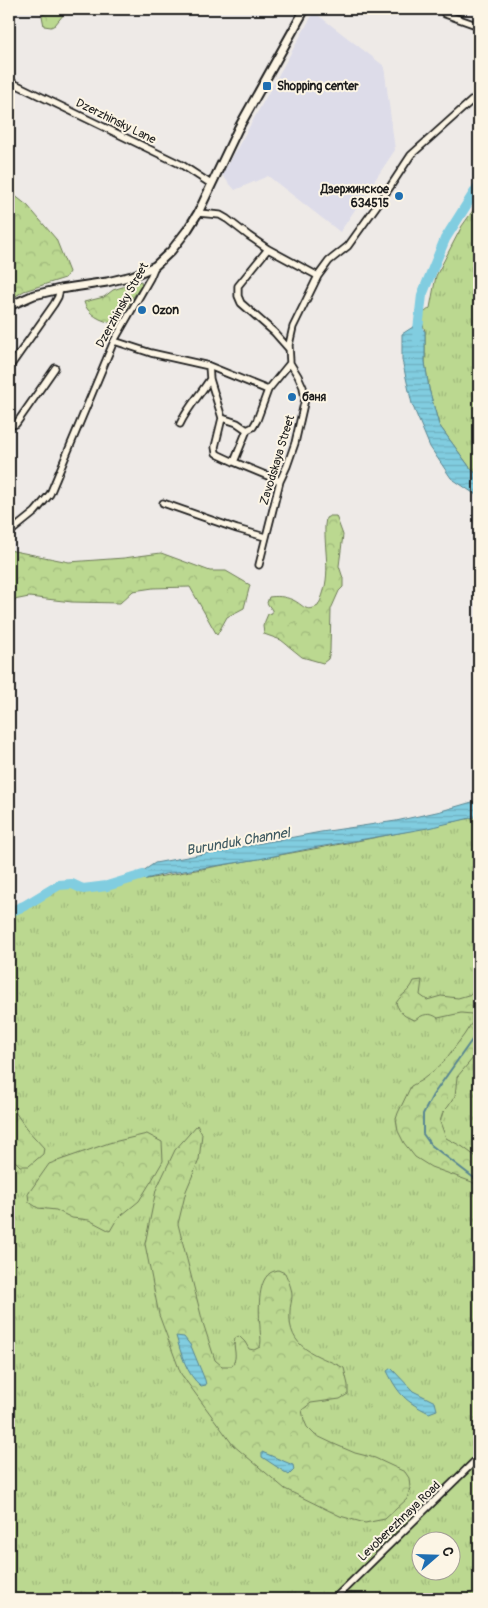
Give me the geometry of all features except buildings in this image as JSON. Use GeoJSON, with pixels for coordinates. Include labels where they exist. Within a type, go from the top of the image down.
{"type":"FeatureCollection","features":[{"type":"Feature","properties":{"kind":"street","name":"Dzerzhinsky Street"},"geometry":{"type":"LineString","coordinates":[[9,533],[35,512],[50,494],[114,341],[155,266],[171,251],[188,230],[198,213],[238,129],[305,9]]}},
{"type":"Feature","properties":{"kind":"street"},"geometry":{"type":"LineString","coordinates":[[442,9],[445,14],[479,26]]}},
{"type":"Feature","properties":{"kind":"street","name":"Dzerzhinsky Lane"},"geometry":{"type":"LineString","coordinates":[[9,81],[182,164],[211,184]]}},
{"type":"Feature","properties":{"kind":"street","name":"Zavodskaya Street"},"geometry":{"type":"LineString","coordinates":[[260,565],[264,552],[265,537],[280,481],[295,443],[305,399],[303,387],[290,362],[289,349],[293,327],[318,276],[329,261],[348,246],[411,155],[479,94]]}},
{"type":"Feature","properties":{"kind":"street"},"geometry":{"type":"LineString","coordinates":[[198,213],[220,215],[268,249],[318,276]]}},
{"type":"Feature","properties":{"kind":"street"},"geometry":{"type":"LineString","coordinates":[[268,249],[238,286],[238,296],[241,303],[274,332],[289,349]]}},
{"type":"Feature","properties":{"kind":"street"},"geometry":{"type":"LineString","coordinates":[[9,306],[34,295],[107,282],[132,276],[155,266]]}},
{"type":"Feature","properties":{"kind":"street"},"geometry":{"type":"LineString","coordinates":[[9,368],[54,304],[60,289]]}},
{"type":"Feature","properties":{"kind":"street"},"geometry":{"type":"LineString","coordinates":[[114,341],[161,356],[209,366],[268,390]]}},
{"type":"Feature","properties":{"kind":"street"},"geometry":{"type":"LineString","coordinates":[[234,462],[247,430],[253,427],[257,420],[268,390],[290,362]]}},
{"type":"Feature","properties":{"kind":"street"},"geometry":{"type":"LineString","coordinates":[[209,366],[210,379],[222,418],[215,447],[216,452],[234,462],[280,481]]}},
{"type":"Feature","properties":{"kind":"street"},"geometry":{"type":"LineString","coordinates":[[9,424],[16,424],[55,368]]}},
{"type":"Feature","properties":{"kind":"street"},"geometry":{"type":"LineString","coordinates":[[180,424],[188,407],[197,398],[210,379]]}},
{"type":"Feature","properties":{"kind":"street"},"geometry":{"type":"LineString","coordinates":[[222,418],[237,423],[247,430]]}},
{"type":"Feature","properties":{"kind":"street"},"geometry":{"type":"LineString","coordinates":[[163,503],[265,537]]}},
{"type":"Feature","properties":{"kind":"street","name":"Levoberezhnaya Road"},"geometry":{"type":"LineString","coordinates":[[334,1599],[479,1456]]}},
{"type":"Feature","properties":{"kind":"shaded area"},"geometry":{"type":"Polygon","coordinates":[[[314,12],[384,66],[395,150],[340,232],[268,176],[235,190],[222,175],[314,12]]]}},
{"type":"Feature","properties":{"kind":"green space"},"geometry":{"type":"Polygon","coordinates":[[[49,9],[68,9],[55,25],[51,27],[44,26],[42,16],[49,9]]]}},
{"type":"Feature","properties":{"kind":"green space"},"geometry":{"type":"Polygon","coordinates":[[[9,191],[28,206],[56,239],[69,272],[65,278],[24,291],[9,300],[9,191]]]}},
{"type":"Feature","properties":{"kind":"green space"},"geometry":{"type":"Polygon","coordinates":[[[479,202],[479,476],[471,469],[439,425],[429,389],[425,362],[425,331],[420,316],[430,308],[436,276],[462,226],[479,202]]]}},
{"type":"Feature","properties":{"kind":"green space"},"geometry":{"type":"Polygon","coordinates":[[[141,281],[142,286],[122,315],[114,323],[96,317],[88,310],[84,302],[104,297],[113,290],[141,281]]]}},
{"type":"Feature","properties":{"kind":"green space"},"geometry":{"type":"Polygon","coordinates":[[[336,516],[343,535],[339,566],[343,578],[343,587],[339,591],[331,609],[330,651],[328,659],[323,663],[302,657],[281,640],[264,634],[263,626],[268,614],[272,613],[267,603],[269,597],[287,598],[310,609],[318,606],[323,595],[327,575],[325,525],[326,518],[336,516]]]}},
{"type":"Feature","properties":{"kind":"green space"},"geometry":{"type":"Polygon","coordinates":[[[9,550],[69,562],[161,553],[210,571],[226,571],[250,585],[244,608],[227,617],[217,635],[190,587],[153,588],[133,591],[120,603],[72,602],[29,597],[9,601],[9,550]]]}},
{"type":"Feature","properties":{"kind":"green space"},"geometry":{"type":"Polygon","coordinates":[[[479,816],[479,1599],[9,1599],[9,912],[24,906],[58,885],[65,884],[84,889],[96,888],[126,880],[147,879],[479,816]]]}},
{"type":"Feature","properties":{"kind":"green space"},"geometry":{"type":"Polygon","coordinates":[[[422,980],[420,995],[427,1000],[441,996],[458,998],[475,993],[479,997],[479,1051],[457,1077],[455,1096],[443,1112],[440,1122],[446,1138],[463,1147],[479,1159],[479,1187],[472,1182],[431,1167],[415,1157],[404,1143],[398,1131],[396,1119],[411,1086],[442,1064],[473,1021],[472,1014],[461,1013],[438,1018],[426,1015],[415,1020],[403,1014],[396,1003],[414,981],[422,980]]]}},
{"type":"Feature","properties":{"kind":"green space"},"geometry":{"type":"Polygon","coordinates":[[[9,1103],[26,1128],[44,1148],[43,1154],[29,1166],[20,1166],[9,1155],[9,1103]]]}},
{"type":"Feature","properties":{"kind":"green space"},"geometry":{"type":"Polygon","coordinates":[[[197,1125],[202,1134],[199,1160],[186,1191],[178,1224],[203,1323],[215,1360],[222,1366],[232,1366],[235,1358],[235,1338],[239,1336],[249,1349],[254,1350],[260,1347],[259,1306],[263,1283],[272,1272],[278,1270],[285,1273],[292,1293],[290,1324],[293,1334],[306,1349],[344,1368],[348,1385],[348,1394],[340,1399],[311,1403],[302,1410],[304,1420],[307,1427],[315,1435],[355,1453],[375,1458],[405,1472],[409,1478],[410,1488],[407,1499],[385,1519],[365,1523],[340,1516],[285,1489],[233,1445],[181,1374],[159,1315],[145,1244],[156,1190],[175,1150],[197,1125]]]}},
{"type":"Feature","properties":{"kind":"green space"},"geometry":{"type":"Polygon","coordinates":[[[147,1134],[162,1142],[163,1161],[139,1201],[117,1219],[110,1231],[89,1220],[72,1218],[56,1210],[38,1208],[29,1202],[28,1194],[49,1164],[109,1143],[147,1134]]]}},
{"type":"Feature","properties":{"kind":"water"},"geometry":{"type":"Polygon","coordinates":[[[416,325],[425,331],[425,362],[429,389],[439,425],[471,469],[479,476],[479,497],[451,478],[430,447],[412,404],[402,360],[402,334],[416,325]]]}},
{"type":"Feature","properties":{"kind":"water"},"geometry":{"type":"Polygon","coordinates":[[[479,800],[479,816],[428,828],[165,874],[146,879],[131,879],[155,863],[321,832],[396,821],[479,800]]]}},
{"type":"Feature","properties":{"kind":"water"},"geometry":{"type":"Polygon","coordinates":[[[176,1336],[184,1337],[191,1346],[206,1385],[201,1386],[191,1376],[176,1336]]]}},
{"type":"Feature","properties":{"kind":"water"},"geometry":{"type":"Polygon","coordinates":[[[391,1368],[413,1391],[435,1402],[437,1410],[429,1413],[414,1405],[404,1396],[395,1386],[387,1371],[391,1368]]]}},
{"type":"Feature","properties":{"kind":"water"},"geometry":{"type":"Polygon","coordinates":[[[262,1452],[293,1465],[294,1470],[289,1475],[262,1457],[262,1452]]]}},
{"type":"Feature","properties":{"kind":"waterway","name":"Burunduk Channel"},"geometry":{"type":"LineString","coordinates":[[417,338],[422,295],[445,239],[479,185]]}},
{"type":"Feature","properties":{"kind":"waterway","name":"Burunduk Channel"},"geometry":{"type":"LineString","coordinates":[[9,912],[24,906],[59,885],[72,884],[83,889],[107,886],[143,875]]}},
{"type":"Feature","properties":{"kind":"waterway"},"geometry":{"type":"LineString","coordinates":[[479,1030],[433,1095],[423,1114],[423,1134],[431,1145],[479,1180]]}},
{"type":"Feature","properties":{"kind":"place","name":"Shopping center"},"geometry":{"type":"Point","coordinates":[267,86]}},
{"type":"Feature","properties":{"kind":"place","name":"Дзержинское 634515"},"geometry":{"type":"Point","coordinates":[399,196]}},
{"type":"Feature","properties":{"kind":"place","name":"Ozon"},"geometry":{"type":"Point","coordinates":[142,310]}},
{"type":"Feature","properties":{"kind":"place","name":"баня"},"geometry":{"type":"Point","coordinates":[292,397]}}]}
